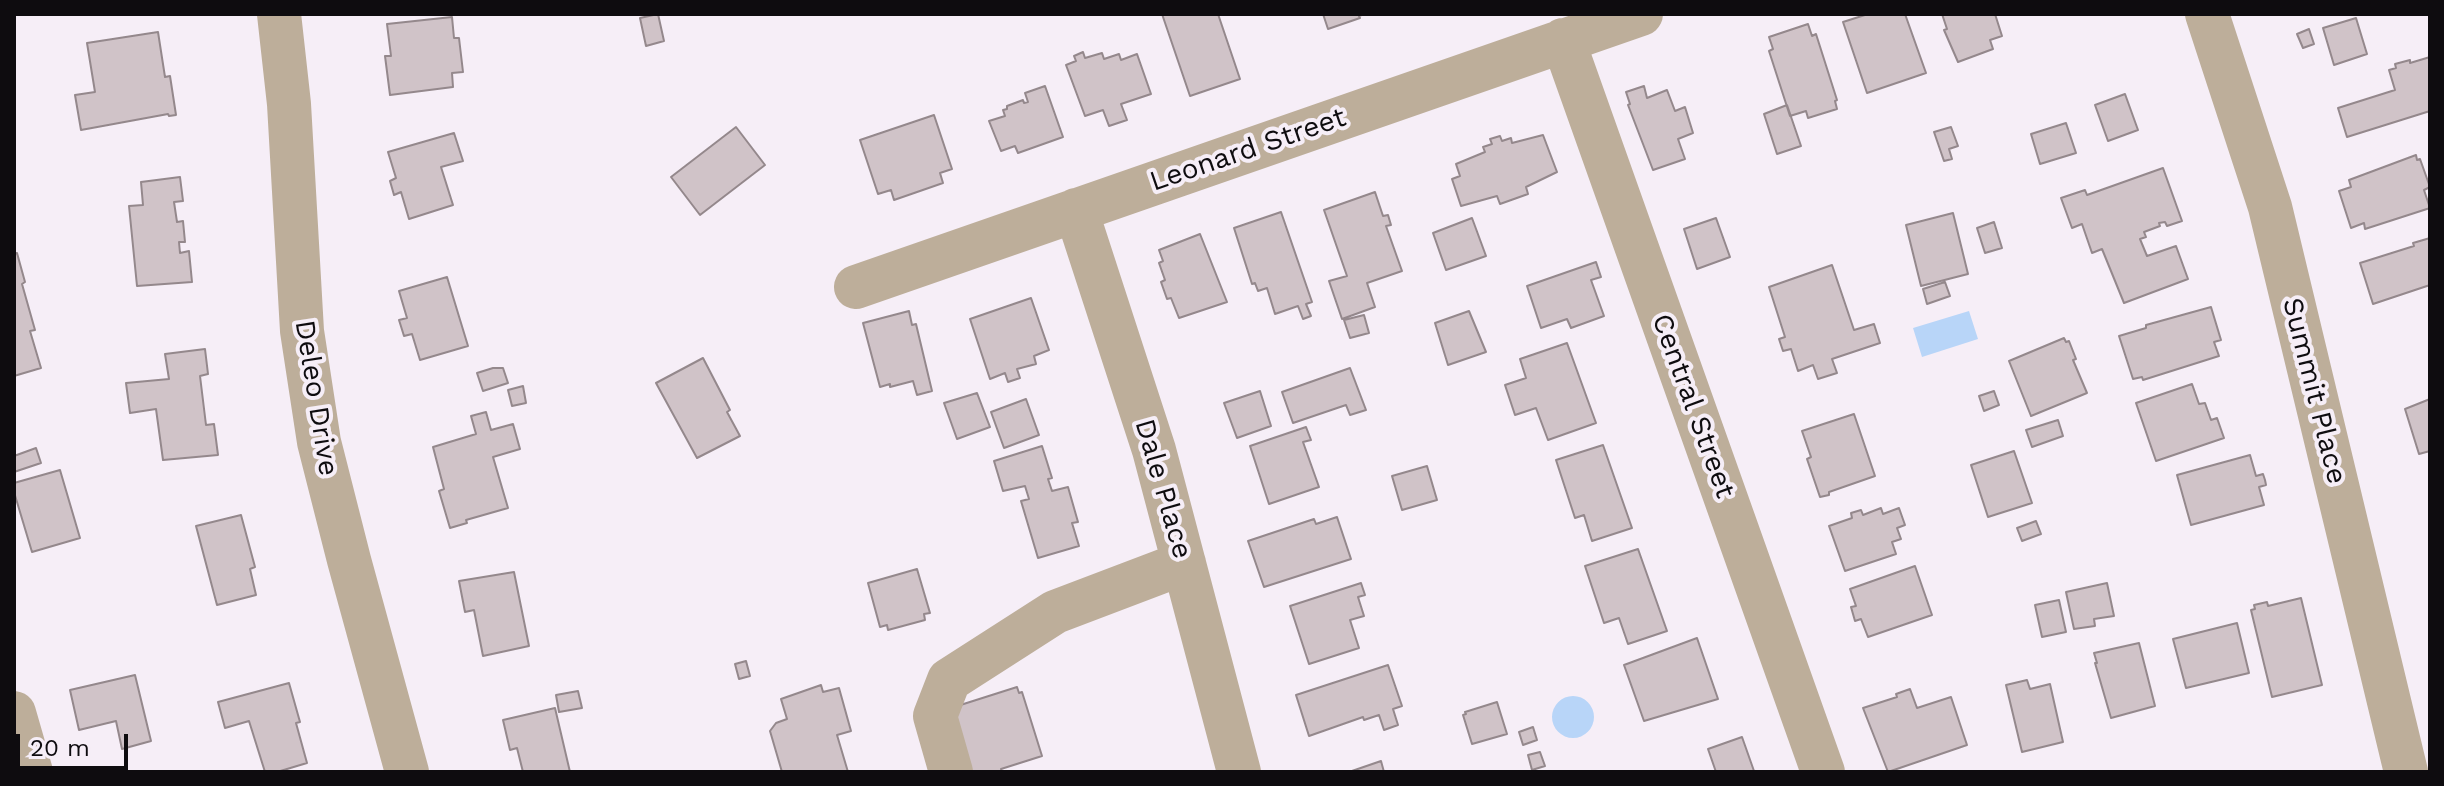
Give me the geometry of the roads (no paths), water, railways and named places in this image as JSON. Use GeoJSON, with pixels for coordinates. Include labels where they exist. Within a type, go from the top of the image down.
{"type":"FeatureCollection","features":[{"type":"Feature","properties":{"kind":"street","name":"Deleo Drive"},"geometry":{"type":"LineString","coordinates":[[279,14],[289,104],[302,331],[319,442],[407,772]]}},
{"type":"Feature","properties":{"kind":"street","name":"Leonard Street"},"geometry":{"type":"LineString","coordinates":[[856,287],[1641,14]]}},
{"type":"Feature","properties":{"kind":"street","name":"Summit Place"},"geometry":{"type":"LineString","coordinates":[[2207,14],[2270,207],[2406,772]]}},
{"type":"Feature","properties":{"kind":"street","name":"Central Street"},"geometry":{"type":"LineString","coordinates":[[1563,40],[1823,772]]}},
{"type":"Feature","properties":{"kind":"street","name":"Dale Place"},"geometry":{"type":"LineString","coordinates":[[1076,210],[1154,450],[1238,772]]}},
{"type":"Feature","properties":{"kind":"street"},"geometry":{"type":"LineString","coordinates":[[951,772],[935,716],[949,680],[1055,612],[1184,563]]}},
{"type":"Feature","properties":{"kind":"street"},"geometry":{"type":"LineString","coordinates":[[14,713],[31,772]]}},
{"type":"Feature","properties":{"kind":"water"},"geometry":{"type":"Polygon","coordinates":[[[1969,311],[1978,339],[1922,357],[1913,328],[1969,311]]]}},
{"type":"Feature","properties":{"kind":"water"},"geometry":{"type":"Polygon","coordinates":[[[1573,696],[1588,702],[1594,717],[1588,732],[1573,738],[1558,732],[1552,717],[1558,702],[1573,696]]]}}]}
